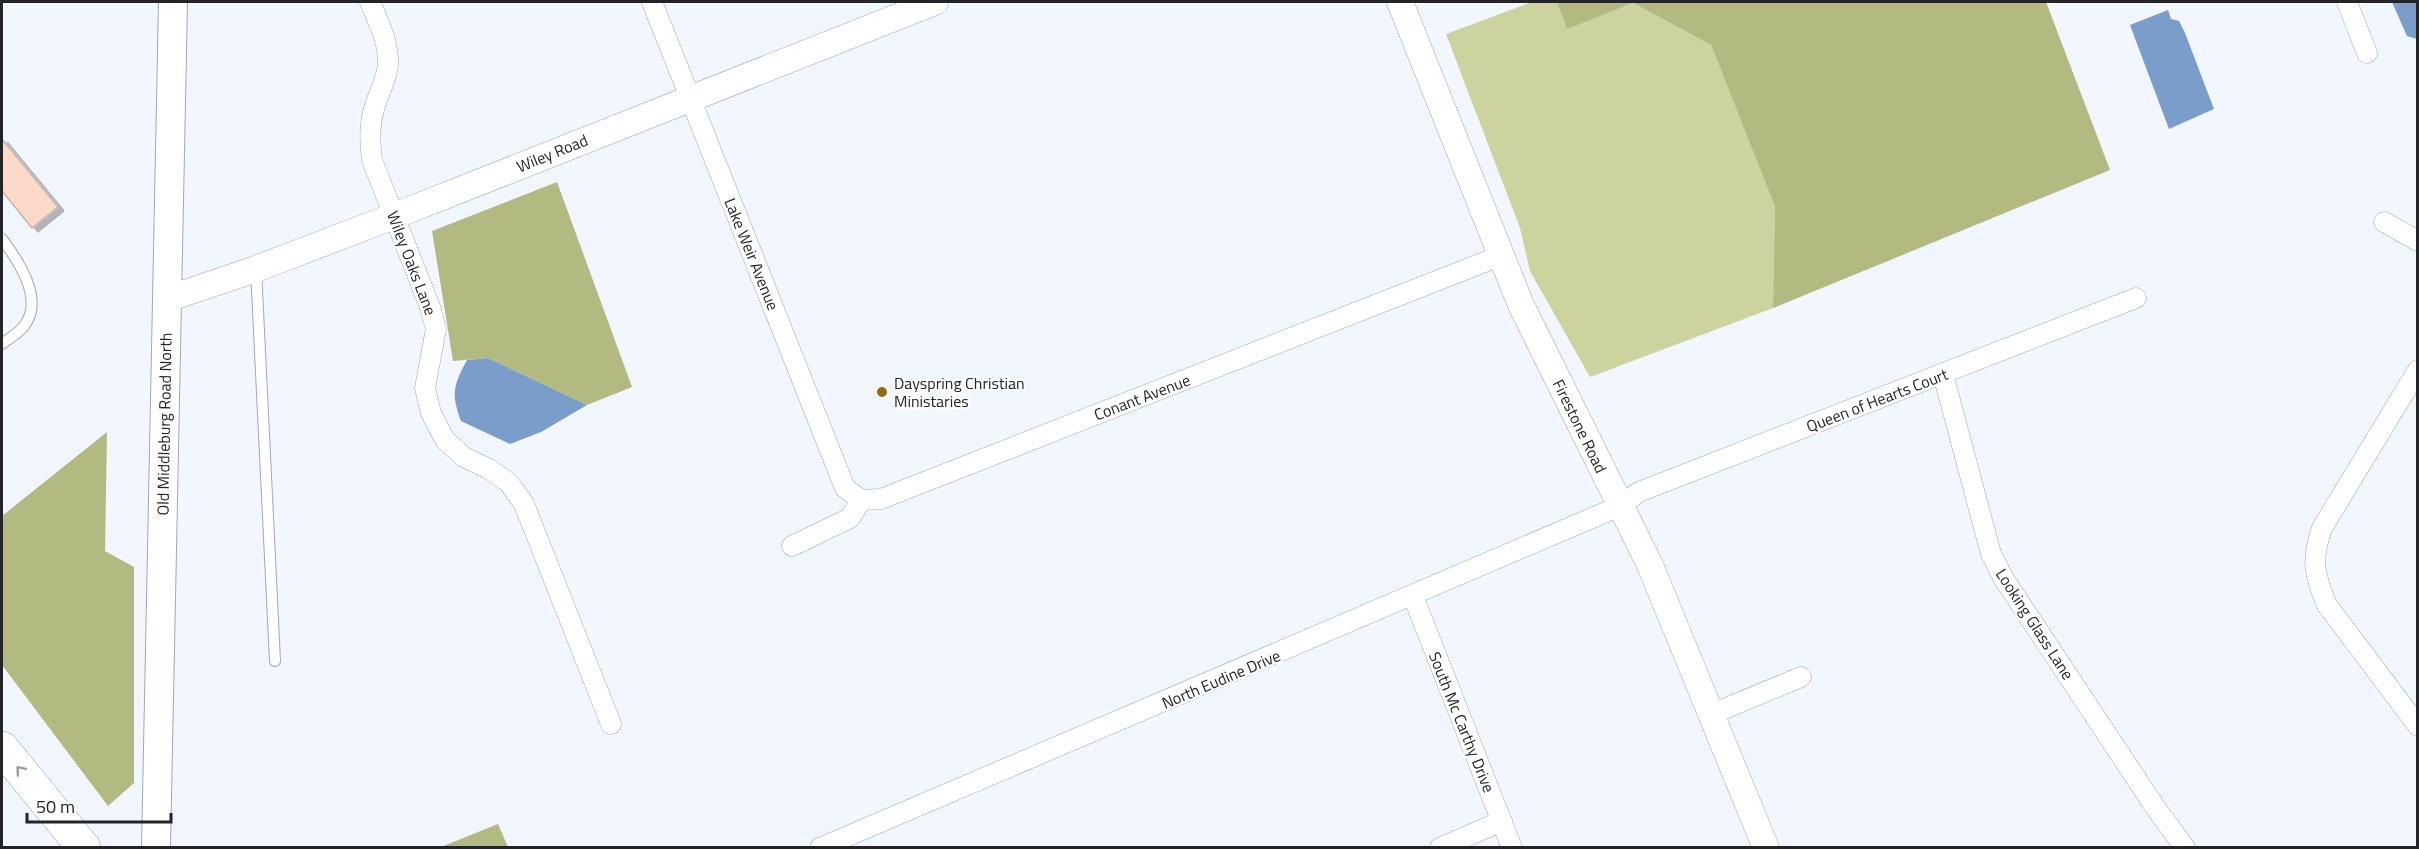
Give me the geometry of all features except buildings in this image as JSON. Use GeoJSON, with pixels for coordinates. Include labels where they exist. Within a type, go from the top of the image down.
{"type":"FeatureCollection","features":[{"type":"Feature","properties":{"kind":"highway"},"geometry":{"type":"LineString","coordinates":[[2,748],[84,848]]}},
{"type":"Feature","properties":{"kind":"main road","name":"Old Middleburg Road North"},"geometry":{"type":"LineString","coordinates":[[156,837],[174,2]]}},
{"type":"Feature","properties":{"kind":"street","name":"Wiley Oaks Lane"},"geometry":{"type":"LineString","coordinates":[[370,2],[385,39],[388,63],[385,82],[374,109],[370,137],[372,160],[430,307],[436,329],[425,388],[431,413],[445,440],[464,457],[489,468],[509,483],[524,504],[611,724]]}},
{"type":"Feature","properties":{"kind":"street","name":"Lake Weir Avenue"},"geometry":{"type":"LineString","coordinates":[[652,2],[845,488],[861,500]]}},
{"type":"Feature","properties":{"kind":"street","name":"Wiley Road"},"geometry":{"type":"LineString","coordinates":[[167,299],[256,269],[394,216],[935,2]]}},
{"type":"Feature","properties":{"kind":"street","name":"Firestone Road"},"geometry":{"type":"LineString","coordinates":[[1400,2],[1500,256],[1521,304],[1650,565],[1766,848]]}},
{"type":"Feature","properties":{"kind":"street"},"geometry":{"type":"LineString","coordinates":[[2347,2],[2367,53]]}},
{"type":"Feature","properties":{"kind":"street"},"geometry":{"type":"LineString","coordinates":[[2384,222],[2418,241]]}},
{"type":"Feature","properties":{"kind":"street","name":"Conant Avenue"},"geometry":{"type":"LineString","coordinates":[[861,500],[881,499],[1500,256]]}},
{"type":"Feature","properties":{"kind":"street","name":"Queen of Hearts Court"},"geometry":{"type":"LineString","coordinates":[[1620,506],[1639,492],[2136,298]]}},
{"type":"Feature","properties":{"kind":"street"},"geometry":{"type":"LineString","coordinates":[[2418,370],[2322,528],[2316,545],[2314,564],[2318,586],[2327,605],[2418,726]]}},
{"type":"Feature","properties":{"kind":"street","name":"Looking Glass Lane"},"geometry":{"type":"LineString","coordinates":[[1942,374],[1991,554],[2004,579],[2155,807],[2185,848]]}},
{"type":"Feature","properties":{"kind":"street"},"geometry":{"type":"LineString","coordinates":[[792,546],[850,518],[861,500]]}},
{"type":"Feature","properties":{"kind":"street","name":"North Eudine Drive"},"geometry":{"type":"LineString","coordinates":[[820,848],[1088,736],[1620,506]]}},
{"type":"Feature","properties":{"kind":"street","name":"South Mc Carthy Drive"},"geometry":{"type":"LineString","coordinates":[[1413,596],[1512,848]]}},
{"type":"Feature","properties":{"kind":"street"},"geometry":{"type":"LineString","coordinates":[[1712,714],[1801,677]]}},
{"type":"Feature","properties":{"kind":"street"},"geometry":{"type":"LineString","coordinates":[[1440,848],[1502,821]]}},
{"type":"Feature","properties":{"kind":"lane"},"geometry":{"type":"LineString","coordinates":[[2,239],[27,278],[32,295],[25,326],[2,344]]}},
{"type":"Feature","properties":{"kind":"lane"},"geometry":{"type":"LineString","coordinates":[[256,269],[275,660]]}},
{"type":"Feature","properties":{"kind":"green space"},"geometry":{"type":"Polygon","coordinates":[[[1532,2],[1557,2],[1567,28],[1633,3],[1711,45],[1775,207],[1773,308],[1590,377],[1530,271],[1520,228],[1446,34],[1532,2]]]}},
{"type":"Feature","properties":{"kind":"green space"},"geometry":{"type":"Polygon","coordinates":[[[1557,2],[2046,2],[2110,170],[1773,308],[1775,207],[1711,45],[1633,3],[1567,29],[1557,2]]]}},
{"type":"Feature","properties":{"kind":"green space"},"geometry":{"type":"Polygon","coordinates":[[[557,182],[632,387],[587,405],[488,358],[453,361],[432,231],[557,182]]]}},
{"type":"Feature","properties":{"kind":"green space"},"geometry":{"type":"Polygon","coordinates":[[[107,432],[105,551],[134,567],[134,783],[108,806],[2,665],[2,516],[107,432]]]}},
{"type":"Feature","properties":{"kind":"green space"},"geometry":{"type":"Polygon","coordinates":[[[498,824],[508,847],[441,847],[498,824]]]}},
{"type":"Feature","properties":{"kind":"water"},"geometry":{"type":"Polygon","coordinates":[[[2392,2],[2417,2],[2417,39],[2407,36],[2392,2]]]}},
{"type":"Feature","properties":{"kind":"water"},"geometry":{"type":"Polygon","coordinates":[[[2168,10],[2171,19],[2179,21],[2185,33],[2214,109],[2169,129],[2130,25],[2168,10]]]}},
{"type":"Feature","properties":{"kind":"water"},"geometry":{"type":"Polygon","coordinates":[[[488,358],[587,405],[541,432],[510,444],[461,421],[455,397],[459,377],[467,360],[488,358]]]}},
{"type":"Feature","properties":{"kind":"place","name":"Dayspring Christian Ministaries"},"geometry":{"type":"Point","coordinates":[882,392]}}]}
